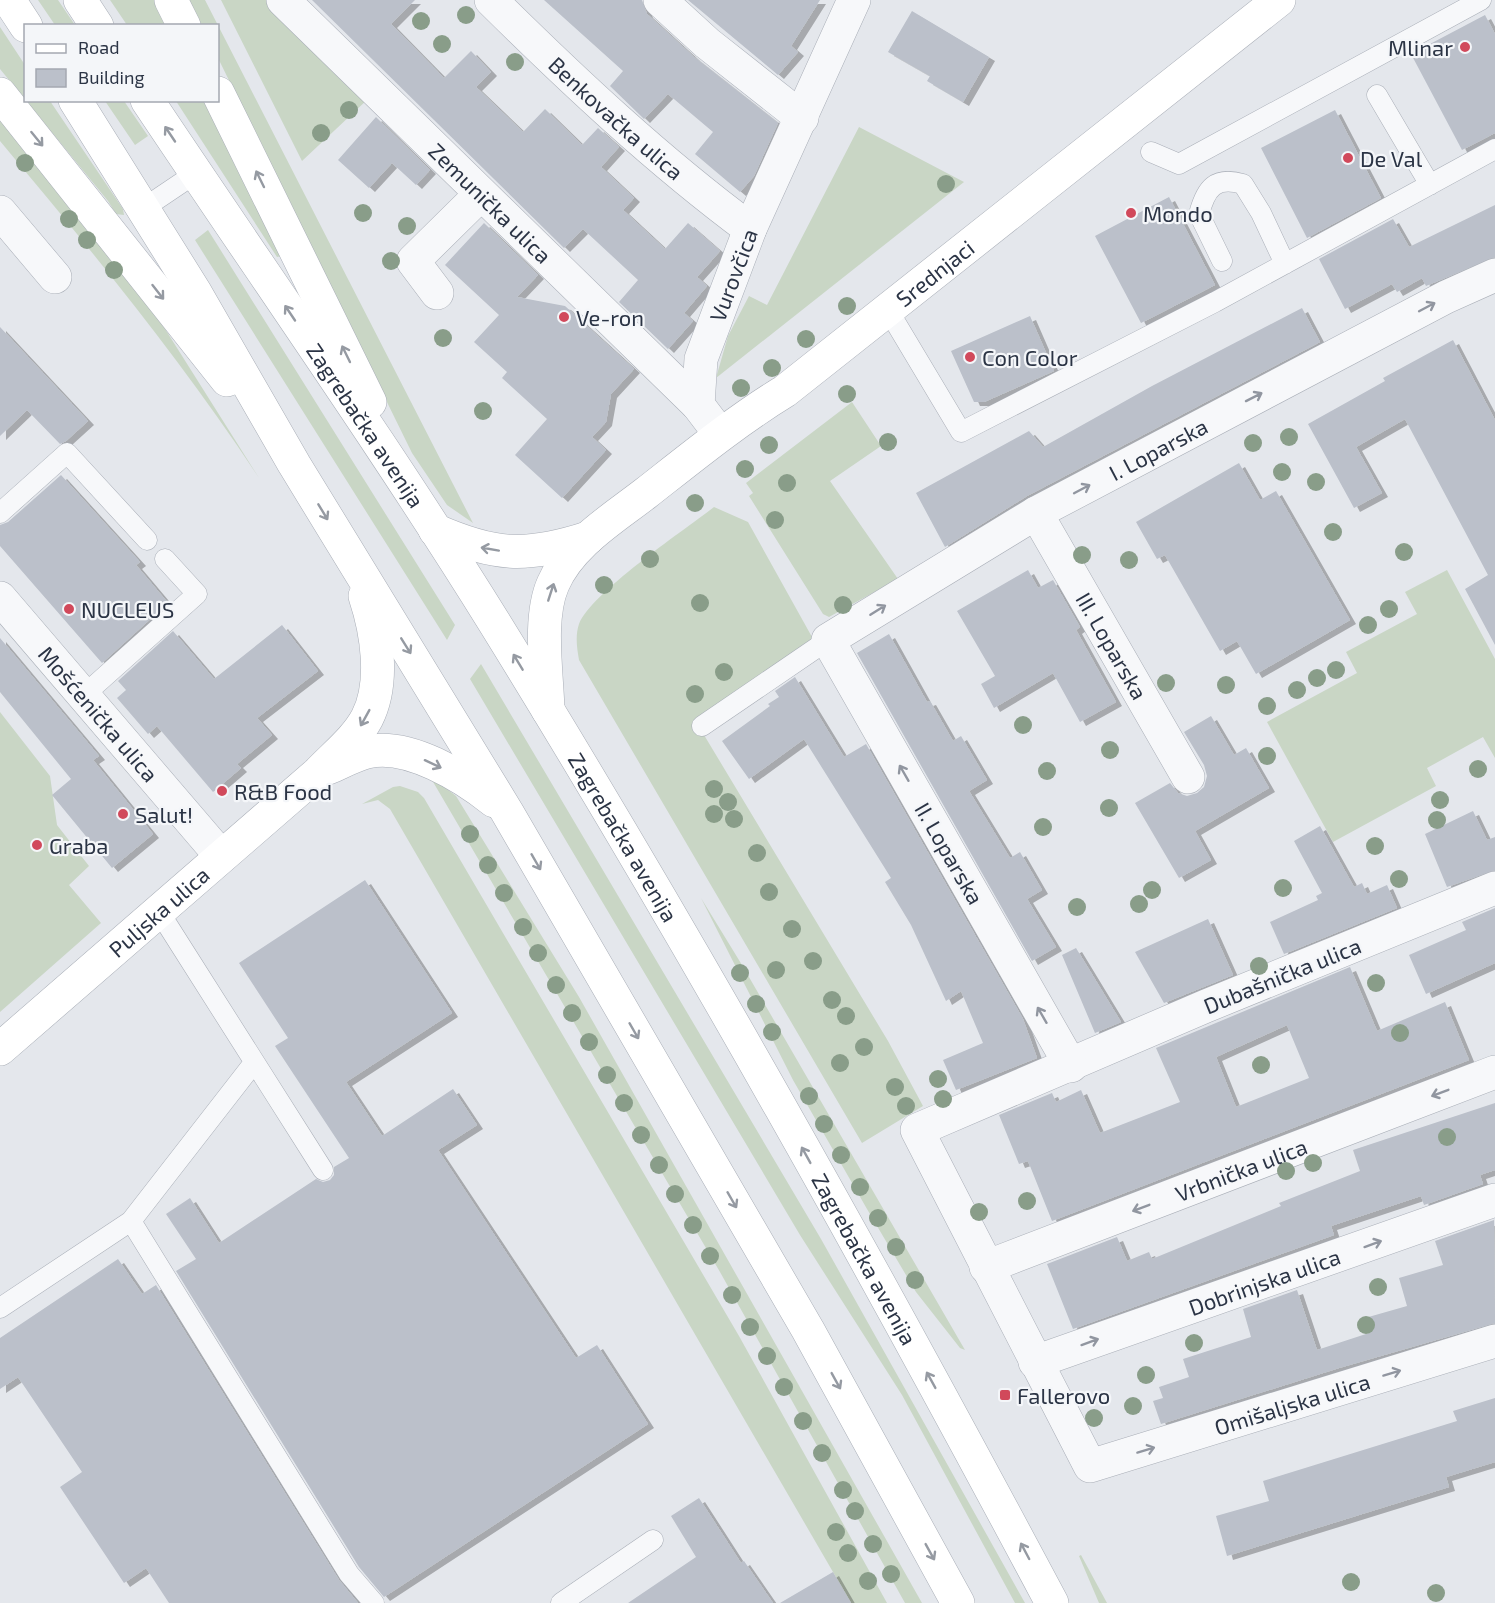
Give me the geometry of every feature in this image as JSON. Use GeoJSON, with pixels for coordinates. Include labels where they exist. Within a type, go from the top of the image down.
{"type":"FeatureCollection","features":[{"type":"Feature","properties":{"kind":"main road"},"geometry":{"type":"LineString","coordinates":[[9,0],[25,24]]}},
{"type":"Feature","properties":{"kind":"main road"},"geometry":{"type":"LineString","coordinates":[[80,0],[96,24]]}},
{"type":"Feature","properties":{"kind":"main road"},"geometry":{"type":"LineString","coordinates":[[171,0],[183,24]]}},
{"type":"Feature","properties":{"kind":"main road","name":"Srednjaci"},"geometry":{"type":"LineString","coordinates":[[588,538],[720,434],[785,391],[1279,0]]}},
{"type":"Feature","properties":{"kind":"main road"},"geometry":{"type":"LineString","coordinates":[[0,94],[294,464]]}},
{"type":"Feature","properties":{"kind":"main road"},"geometry":{"type":"LineString","coordinates":[[219,95],[431,524],[469,544],[524,553],[556,549],[588,538]]}},
{"type":"Feature","properties":{"kind":"main road"},"geometry":{"type":"LineString","coordinates":[[76,102],[144,208],[352,561],[507,812],[808,1330],[958,1603]]}},
{"type":"Feature","properties":{"kind":"main road","name":"Zagrebačka avenija"},"geometry":{"type":"LineString","coordinates":[[148,102],[431,524],[548,712],[718,999],[1052,1603]]}},
{"type":"Feature","properties":{"kind":"main road"},"geometry":{"type":"LineString","coordinates":[[548,712],[545,614],[549,597],[562,567],[588,538]]}},
{"type":"Feature","properties":{"kind":"main road"},"geometry":{"type":"LineString","coordinates":[[318,772],[367,719],[373,702],[377,676],[375,641],[368,607],[352,561]]}},
{"type":"Feature","properties":{"kind":"main road"},"geometry":{"type":"LineString","coordinates":[[318,772],[368,752],[381,750],[402,753],[457,775],[507,812]]}},
{"type":"Feature","properties":{"kind":"main road","name":"Puljska ulica"},"geometry":{"type":"LineString","coordinates":[[0,1049],[318,772]]}},
{"type":"Feature","properties":{"kind":"street","name":"Zemunička ulica"},"geometry":{"type":"LineString","coordinates":[[283,0],[698,405]]}},
{"type":"Feature","properties":{"kind":"street","name":"Benkovačka ulica"},"geometry":{"type":"LineString","coordinates":[[491,0],[631,133],[697,190],[750,229]]}},
{"type":"Feature","properties":{"kind":"street"},"geometry":{"type":"LineString","coordinates":[[660,0],[707,43],[802,118]]}},
{"type":"Feature","properties":{"kind":"street","name":"Vurovčica"},"geometry":{"type":"LineString","coordinates":[[698,405],[701,359],[750,229],[854,0]]}},
{"type":"Feature","properties":{"kind":"street"},"geometry":{"type":"LineString","coordinates":[[437,293],[413,261],[481,194]]}},
{"type":"Feature","properties":{"kind":"street"},"geometry":{"type":"LineString","coordinates":[[0,212],[55,277]]}},
{"type":"Feature","properties":{"kind":"street","name":"I. Loparska"},"geometry":{"type":"LineString","coordinates":[[828,640],[1036,513],[1446,297],[1495,275]]}},
{"type":"Feature","properties":{"kind":"street"},"geometry":{"type":"LineString","coordinates":[[698,405],[720,434]]}},
{"type":"Feature","properties":{"kind":"street","name":"III. Loparska"},"geometry":{"type":"LineString","coordinates":[[1036,513],[1188,777]]}},
{"type":"Feature","properties":{"kind":"street","name":"Mošćenička ulica"},"geometry":{"type":"LineString","coordinates":[[0,598],[220,856]]}},
{"type":"Feature","properties":{"kind":"street","name":"II. Loparska"},"geometry":{"type":"LineString","coordinates":[[828,640],[1071,1066]]}},
{"type":"Feature","properties":{"kind":"street","name":"Dubašnička ulica"},"geometry":{"type":"LineString","coordinates":[[986,1267],[917,1130],[1071,1066],[1206,1006],[1495,888]]}},
{"type":"Feature","properties":{"kind":"street","name":"Vrbnička ulica"},"geometry":{"type":"LineString","coordinates":[[986,1267],[1495,1072]]}},
{"type":"Feature","properties":{"kind":"street","name":"Dobrinjska ulica"},"geometry":{"type":"LineString","coordinates":[[1035,1362],[1495,1200]]}},
{"type":"Feature","properties":{"kind":"street"},"geometry":{"type":"LineString","coordinates":[[986,1267],[1035,1362]]}},
{"type":"Feature","properties":{"kind":"street","name":"Omišaljska ulica"},"geometry":{"type":"LineString","coordinates":[[1035,1362],[1090,1466],[1495,1341]]}},
{"type":"Feature","properties":{"kind":"lane"},"geometry":{"type":"LineString","coordinates":[[1151,152],[1179,164],[1481,0]]}},
{"type":"Feature","properties":{"kind":"lane"},"geometry":{"type":"LineString","coordinates":[[1377,95],[1430,185]]}},
{"type":"Feature","properties":{"kind":"lane"},"geometry":{"type":"LineString","coordinates":[[888,310],[961,432],[1285,264],[1495,149]]}},
{"type":"Feature","properties":{"kind":"lane"},"geometry":{"type":"LineString","coordinates":[[144,208],[196,173]]}},
{"type":"Feature","properties":{"kind":"lane"},"geometry":{"type":"LineString","coordinates":[[1222,261],[1199,214],[1203,199],[1214,185],[1227,180],[1243,184],[1261,213],[1285,264]]}},
{"type":"Feature","properties":{"kind":"lane"},"geometry":{"type":"LineString","coordinates":[[0,513],[67,453],[147,540]]}},
{"type":"Feature","properties":{"kind":"lane"},"geometry":{"type":"LineString","coordinates":[[84,694],[197,594],[165,559]]}},
{"type":"Feature","properties":{"kind":"lane"},"geometry":{"type":"LineString","coordinates":[[702,726],[828,640]]}},
{"type":"Feature","properties":{"kind":"lane"},"geometry":{"type":"LineString","coordinates":[[158,910],[253,1064],[323,1170]]}},
{"type":"Feature","properties":{"kind":"lane"},"geometry":{"type":"LineString","coordinates":[[0,1308],[131,1221],[253,1064]]}},
{"type":"Feature","properties":{"kind":"lane"},"geometry":{"type":"LineString","coordinates":[[131,1221],[349,1574],[374,1603]]}},
{"type":"Feature","properties":{"kind":"lane"},"geometry":{"type":"LineString","coordinates":[[561,1603],[652,1540]]}},
{"type":"Feature","properties":{"kind":"green space"},"geometry":{"type":"Polygon","coordinates":[[[38,0],[58,0],[74,24],[54,24],[38,0]]]}},
{"type":"Feature","properties":{"kind":"green space"},"geometry":{"type":"Polygon","coordinates":[[[110,0],[154,0],[166,24],[126,24],[110,0]]]}},
{"type":"Feature","properties":{"kind":"green space"},"geometry":{"type":"Polygon","coordinates":[[[189,0],[205,0],[217,24],[201,24],[189,0]]]}},
{"type":"Feature","properties":{"kind":"green space"},"geometry":{"type":"Polygon","coordinates":[[[221,0],[271,0],[368,99],[302,161],[221,0]]]}},
{"type":"Feature","properties":{"kind":"green space"},"geometry":{"type":"Polygon","coordinates":[[[0,27],[24,63],[24,98],[0,69],[0,27]]]}},
{"type":"Feature","properties":{"kind":"green space"},"geometry":{"type":"Polygon","coordinates":[[[219,27],[473,523],[447,505],[412,453],[219,60],[219,27]]]}},
{"type":"Feature","properties":{"kind":"green space"},"geometry":{"type":"Polygon","coordinates":[[[27,102],[51,102],[123,209],[124,215],[116,214],[108,201],[27,102]]]}},
{"type":"Feature","properties":{"kind":"green space"},"geometry":{"type":"Polygon","coordinates":[[[106,102],[125,102],[148,136],[135,145],[106,102]]]}},
{"type":"Feature","properties":{"kind":"green space"},"geometry":{"type":"Polygon","coordinates":[[[177,102],[206,102],[281,256],[277,257],[177,102]]]}},
{"type":"Feature","properties":{"kind":"green space"},"geometry":{"type":"Polygon","coordinates":[[[0,119],[155,313],[259,478],[167,348],[0,141],[0,119]]]}},
{"type":"Feature","properties":{"kind":"green space"},"geometry":{"type":"Polygon","coordinates":[[[859,127],[964,182],[716,378],[728,336],[749,296],[767,305],[859,127]]]}},
{"type":"Feature","properties":{"kind":"green space"},"geometry":{"type":"Polygon","coordinates":[[[208,230],[455,625],[447,640],[195,240],[208,230]]]}},
{"type":"Feature","properties":{"kind":"green space"},"geometry":{"type":"Polygon","coordinates":[[[852,402],[881,446],[830,481],[898,579],[829,617],[823,614],[749,496],[753,493],[746,483],[852,402]]]}},
{"type":"Feature","properties":{"kind":"green space"},"geometry":{"type":"Polygon","coordinates":[[[714,507],[748,522],[812,637],[806,650],[695,720],[888,1041],[923,1106],[862,1143],[579,660],[578,628],[587,611],[619,580],[714,507]]]}},
{"type":"Feature","properties":{"kind":"green space"},"geometry":{"type":"Polygon","coordinates":[[[1447,570],[1495,659],[1495,758],[1483,737],[1427,768],[1436,786],[1333,842],[1267,722],[1357,673],[1346,652],[1417,614],[1405,592],[1447,570]]]}},
{"type":"Feature","properties":{"kind":"green space"},"geometry":{"type":"Polygon","coordinates":[[[481,664],[821,1239],[1025,1603],[1015,1603],[902,1395],[800,1235],[470,679],[481,664]]]}},
{"type":"Feature","properties":{"kind":"green space","name":"Graba"},"geometry":{"type":"Polygon","coordinates":[[[0,712],[50,776],[57,825],[89,866],[69,885],[101,923],[0,1012],[0,712]]]}},
{"type":"Feature","properties":{"kind":"green space"},"geometry":{"type":"Polygon","coordinates":[[[429,775],[456,796],[579,997],[922,1603],[905,1603],[720,1272],[429,775]]]}},
{"type":"Feature","properties":{"kind":"green space"},"geometry":{"type":"Polygon","coordinates":[[[400,786],[418,792],[424,798],[739,1336],[887,1603],[851,1603],[390,809],[378,800],[362,804],[393,787],[400,786]]]}},
{"type":"Feature","properties":{"kind":"green space"},"geometry":{"type":"Polygon","coordinates":[[[701,898],[965,1350],[960,1348],[916,1292],[867,1209],[793,1080],[701,898]]]}},
{"type":"Feature","properties":{"kind":"green space"},"geometry":{"type":"Polygon","coordinates":[[[1081,1555],[1107,1603],[1099,1603],[1079,1556],[1081,1555]]]}},
{"type":"Feature","properties":{"kind":"building"},"geometry":{"type":"Polygon","coordinates":[[[312,0],[415,0],[391,24],[444,78],[471,51],[491,72],[476,87],[523,132],[545,109],[582,145],[598,128],[619,147],[601,167],[634,198],[623,210],[665,249],[688,223],[720,251],[697,277],[707,286],[684,313],[693,321],[668,349],[619,302],[638,280],[583,229],[564,248],[312,0]]]}},
{"type":"Feature","properties":{"kind":"building"},"geometry":{"type":"Polygon","coordinates":[[[544,0],[642,0],[647,14],[694,57],[778,123],[754,176],[740,192],[695,154],[713,132],[668,94],[644,119],[610,86],[623,71],[544,0]]]}},
{"type":"Feature","properties":{"kind":"building"},"geometry":{"type":"Polygon","coordinates":[[[688,0],[820,0],[791,46],[798,52],[778,75],[688,0]]]}},
{"type":"Feature","properties":{"kind":"building"},"geometry":{"type":"Polygon","coordinates":[[[912,11],[989,57],[963,102],[927,81],[930,76],[888,52],[912,11]]]}},
{"type":"Feature","properties":{"kind":"building"},"geometry":{"type":"Polygon","coordinates":[[[1485,15],[1495,34],[1495,133],[1462,150],[1411,54],[1485,15]]]}},
{"type":"Feature","properties":{"kind":"building"},"geometry":{"type":"Polygon","coordinates":[[[1335,110],[1381,198],[1307,238],[1261,148],[1335,110]]]}},
{"type":"Feature","properties":{"kind":"building"},"geometry":{"type":"Polygon","coordinates":[[[376,117],[430,170],[416,185],[392,163],[369,188],[338,160],[376,117]]]}},
{"type":"Feature","properties":{"kind":"building"},"geometry":{"type":"Polygon","coordinates":[[[1169,197],[1215,285],[1141,323],[1095,236],[1169,197]]]}},
{"type":"Feature","properties":{"kind":"building"},"geometry":{"type":"Polygon","coordinates":[[[1495,205],[1495,257],[1426,286],[1422,278],[1397,292],[1392,284],[1345,309],[1319,259],[1393,219],[1409,247],[1495,205]]]}},
{"type":"Feature","properties":{"kind":"building"},"geometry":{"type":"Polygon","coordinates":[[[484,223],[538,275],[517,297],[565,306],[634,369],[611,394],[606,422],[592,437],[606,450],[562,498],[515,455],[547,419],[502,378],[507,372],[474,342],[499,315],[445,265],[484,223]]]}},
{"type":"Feature","properties":{"kind":"building"},"geometry":{"type":"Polygon","coordinates":[[[1302,308],[1320,342],[1027,496],[945,547],[916,493],[1029,431],[1043,447],[1152,386],[1302,308]]]}},
{"type":"Feature","properties":{"kind":"building"},"geometry":{"type":"Polygon","coordinates":[[[1030,316],[1054,371],[984,402],[974,402],[951,351],[1030,316]]]}},
{"type":"Feature","properties":{"kind":"building"},"geometry":{"type":"Polygon","coordinates":[[[0,327],[88,421],[66,441],[60,444],[27,410],[0,436],[0,327]]]}},
{"type":"Feature","properties":{"kind":"building"},"geometry":{"type":"Polygon","coordinates":[[[1453,340],[1495,420],[1495,645],[1465,589],[1488,575],[1405,419],[1356,447],[1382,493],[1354,508],[1308,424],[1385,381],[1383,378],[1453,340]]]}},
{"type":"Feature","properties":{"kind":"building"},"geometry":{"type":"Polygon","coordinates":[[[1239,463],[1260,500],[1276,491],[1350,620],[1256,674],[1237,641],[1220,651],[1165,555],[1157,559],[1136,522],[1239,463]]]}},
{"type":"Feature","properties":{"kind":"building"},"geometry":{"type":"Polygon","coordinates":[[[61,475],[140,562],[136,565],[168,603],[102,663],[0,546],[0,525],[8,522],[61,475]]]}},
{"type":"Feature","properties":{"kind":"building"},"geometry":{"type":"Polygon","coordinates":[[[1028,570],[1038,588],[1053,580],[1080,627],[1076,630],[1116,702],[1080,722],[1053,673],[994,708],[981,684],[995,676],[957,611],[1028,570]]]}},
{"type":"Feature","properties":{"kind":"building"},"geometry":{"type":"Polygon","coordinates":[[[282,625],[318,671],[257,718],[272,735],[237,764],[241,768],[213,792],[157,726],[148,734],[117,698],[126,690],[118,681],[173,631],[214,679],[282,625]]]}},
{"type":"Feature","properties":{"kind":"building"},"geometry":{"type":"Polygon","coordinates":[[[889,634],[927,702],[930,701],[953,741],[961,736],[987,780],[969,791],[1010,858],[1020,852],[1042,890],[1027,899],[1056,947],[1032,961],[857,653],[889,634]]]}},
{"type":"Feature","properties":{"kind":"building"},"geometry":{"type":"Polygon","coordinates":[[[0,638],[99,756],[93,760],[153,834],[112,868],[52,795],[71,779],[0,692],[0,638]]]}},
{"type":"Feature","properties":{"kind":"building"},"geometry":{"type":"Polygon","coordinates":[[[795,677],[844,757],[866,744],[1023,1019],[1037,1058],[956,1090],[943,1060],[983,1043],[961,991],[946,1001],[911,925],[885,882],[891,878],[804,739],[749,779],[722,741],[770,706],[768,704],[779,697],[775,691],[795,677]]]}},
{"type":"Feature","properties":{"kind":"building"},"geometry":{"type":"Polygon","coordinates":[[[1211,716],[1234,755],[1246,748],[1269,788],[1195,831],[1211,860],[1179,878],[1135,803],[1170,783],[1178,793],[1187,796],[1197,793],[1204,787],[1207,776],[1204,765],[1184,732],[1211,716]]]}},
{"type":"Feature","properties":{"kind":"building"},"geometry":{"type":"Polygon","coordinates":[[[1473,811],[1487,840],[1495,837],[1495,870],[1447,887],[1425,834],[1473,811]]]}},
{"type":"Feature","properties":{"kind":"building"},"geometry":{"type":"Polygon","coordinates":[[[1320,826],[1354,887],[1362,883],[1367,894],[1387,885],[1397,908],[1284,954],[1270,922],[1318,900],[1316,896],[1322,893],[1294,841],[1320,826]]]}},
{"type":"Feature","properties":{"kind":"building"},"geometry":{"type":"Polygon","coordinates":[[[365,880],[452,1013],[346,1082],[382,1136],[453,1089],[477,1125],[438,1150],[576,1358],[597,1345],[648,1424],[384,1597],[359,1567],[176,1271],[196,1259],[166,1214],[190,1198],[219,1243],[316,1179],[323,1182],[330,1180],[334,1175],[334,1167],[349,1158],[275,1046],[288,1038],[239,963],[365,880]]]}},
{"type":"Feature","properties":{"kind":"building"},"geometry":{"type":"Polygon","coordinates":[[[1495,908],[1495,963],[1426,994],[1409,955],[1466,930],[1462,922],[1495,908]]]}},
{"type":"Feature","properties":{"kind":"building"},"geometry":{"type":"Polygon","coordinates":[[[1208,919],[1233,975],[1164,1003],[1135,952],[1208,919]]]}},
{"type":"Feature","properties":{"kind":"building"},"geometry":{"type":"Polygon","coordinates":[[[1076,948],[1121,1022],[1095,1033],[1062,955],[1076,948]]]}},
{"type":"Feature","properties":{"kind":"building"},"geometry":{"type":"Polygon","coordinates":[[[1350,967],[1377,1031],[1445,1002],[1469,1060],[1052,1221],[1028,1161],[1019,1164],[999,1115],[1052,1093],[1056,1102],[1081,1090],[1100,1133],[1180,1102],[1156,1048],[1350,967]],[[1287,1025],[1216,1057],[1236,1107],[1309,1078],[1287,1025]]]}},
{"type":"Feature","properties":{"kind":"building"},"geometry":{"type":"Polygon","coordinates":[[[1495,1103],[1495,1170],[1480,1175],[1483,1184],[1424,1205],[1421,1196],[1331,1226],[1334,1235],[1073,1329],[1047,1264],[1117,1237],[1127,1261],[1149,1252],[1152,1259],[1281,1206],[1279,1203],[1360,1171],[1353,1150],[1495,1103]]]}},
{"type":"Feature","properties":{"kind":"building"},"geometry":{"type":"Polygon","coordinates":[[[1494,1220],[1495,1323],[1339,1368],[1161,1424],[1153,1401],[1163,1398],[1159,1387],[1189,1377],[1183,1359],[1251,1337],[1243,1309],[1297,1290],[1317,1350],[1369,1333],[1365,1318],[1407,1306],[1399,1278],[1443,1265],[1435,1241],[1494,1220]]]}},
{"type":"Feature","properties":{"kind":"building"},"geometry":{"type":"Polygon","coordinates":[[[118,1259],[142,1294],[156,1285],[339,1580],[358,1603],[169,1603],[146,1568],[124,1583],[60,1487],[82,1472],[18,1377],[0,1389],[0,1338],[118,1259]]]}},
{"type":"Feature","properties":{"kind":"building"},"geometry":{"type":"Polygon","coordinates":[[[1495,1398],[1495,1462],[1446,1477],[1449,1487],[1227,1556],[1216,1516],[1269,1501],[1263,1481],[1457,1421],[1453,1411],[1495,1398]]]}},
{"type":"Feature","properties":{"kind":"building"},"geometry":{"type":"Polygon","coordinates":[[[699,1498],[741,1563],[744,1561],[773,1603],[628,1603],[696,1557],[671,1516],[699,1498]]]}},
{"type":"Feature","properties":{"kind":"building"},"geometry":{"type":"Polygon","coordinates":[[[833,1572],[851,1603],[780,1603],[833,1572]]]}},
{"type":"Feature","properties":{"kind":"place","name":"Mlinar"},"geometry":{"type":"Point","coordinates":[1465,47]}},
{"type":"Feature","properties":{"kind":"place","name":"De Val"},"geometry":{"type":"Point","coordinates":[1348,158]}},
{"type":"Feature","properties":{"kind":"place","name":"Mondo"},"geometry":{"type":"Point","coordinates":[1131,213]}},
{"type":"Feature","properties":{"kind":"place","name":"Ve-ron"},"geometry":{"type":"Point","coordinates":[564,317]}},
{"type":"Feature","properties":{"kind":"place","name":"Con Color"},"geometry":{"type":"Point","coordinates":[970,357]}},
{"type":"Feature","properties":{"kind":"place","name":"NUCLEUS"},"geometry":{"type":"Point","coordinates":[69,609]}},
{"type":"Feature","properties":{"kind":"place","name":"R&B Food"},"geometry":{"type":"Point","coordinates":[222,791]}},
{"type":"Feature","properties":{"kind":"place","name":"Salut!"},"geometry":{"type":"Point","coordinates":[123,814]}},
{"type":"Feature","properties":{"kind":"place","name":"Graba"},"geometry":{"type":"Point","coordinates":[37,845]}},
{"type":"Feature","properties":{"kind":"place","name":"Fallerovo"},"geometry":{"type":"Point","coordinates":[1005,1395]}}]}
